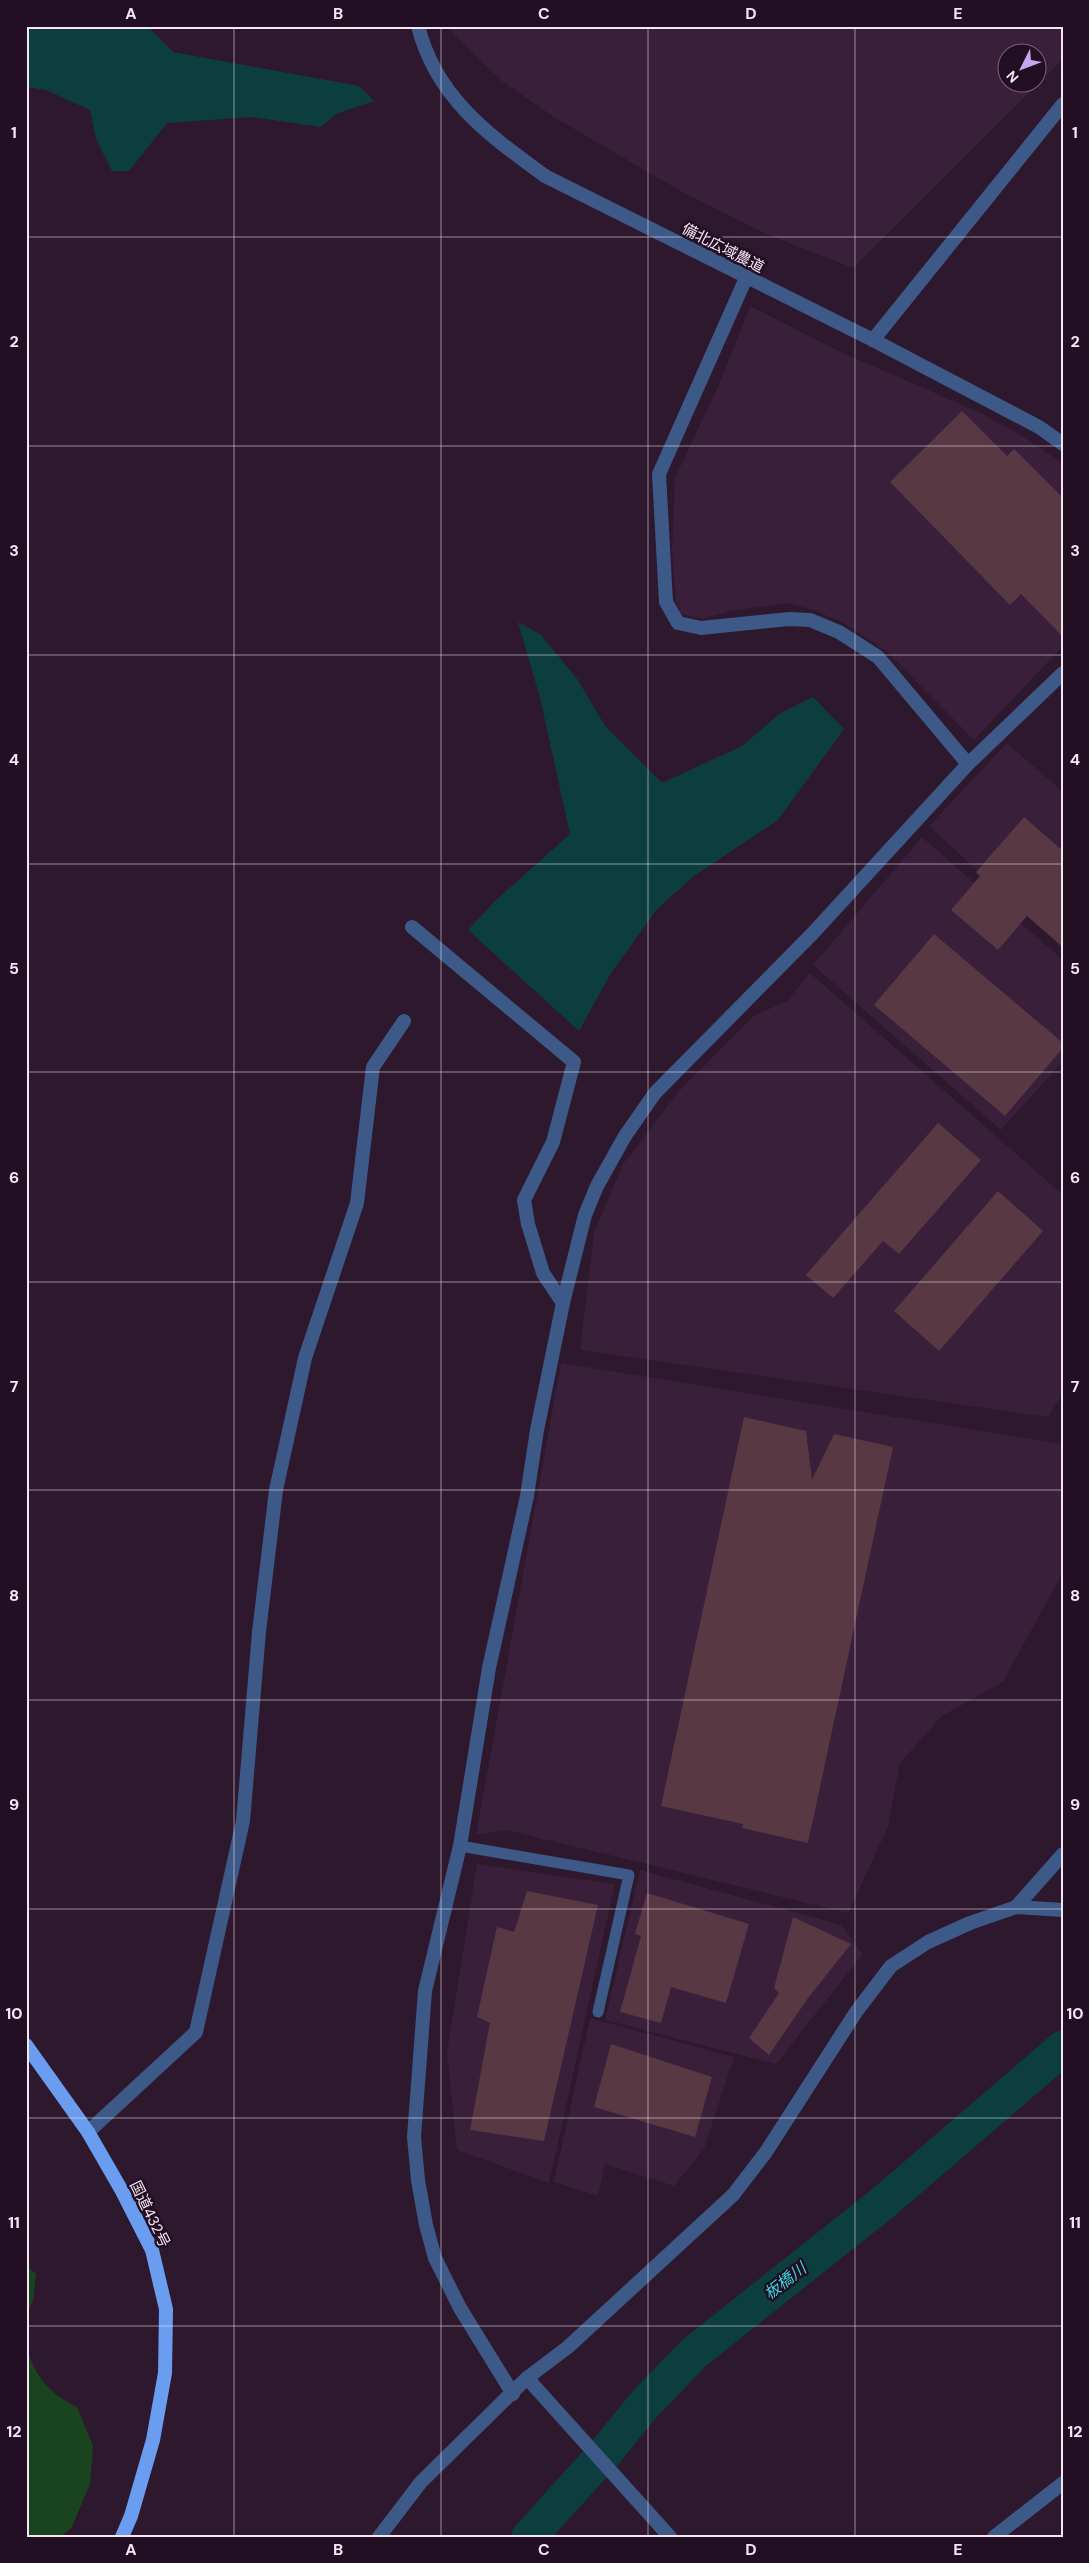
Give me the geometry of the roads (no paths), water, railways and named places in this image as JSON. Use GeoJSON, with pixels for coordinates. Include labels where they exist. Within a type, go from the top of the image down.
{"type":"FeatureCollection","features":[{"type":"Feature","properties":{"kind":"highway","name":"国道432号"},"geometry":{"type":"LineString","coordinates":[[26,2045],[88,2132],[152,2250],[166,2309],[165,2373],[153,2440],[131,2516],[122,2537]]}},
{"type":"Feature","properties":{"kind":"street","name":"備北広域農道"},"geometry":{"type":"LineString","coordinates":[[418,26],[436,69],[452,98],[496,140],[545,176],[873,340],[1039,427],[1063,444]]}},
{"type":"Feature","properties":{"kind":"street"},"geometry":{"type":"LineString","coordinates":[[873,340],[1063,104]]}},
{"type":"Feature","properties":{"kind":"street"},"geometry":{"type":"LineString","coordinates":[[746,278],[659,474],[666,602],[678,623],[701,628],[789,619],[810,620],[838,632],[878,657],[968,764]]}},
{"type":"Feature","properties":{"kind":"street"},"geometry":{"type":"LineString","coordinates":[[513,2394],[460,2308],[435,2258],[420,2189],[414,2137],[425,1992],[460,1846],[490,1668],[527,1496],[536,1430],[574,1254],[588,1208],[625,1136],[655,1093],[813,933],[968,764],[1063,674]]}},
{"type":"Feature","properties":{"kind":"street"},"geometry":{"type":"LineString","coordinates":[[412,927],[574,1062],[553,1142],[524,1200],[528,1224],[542,1273],[563,1303]]}},
{"type":"Feature","properties":{"kind":"street"},"geometry":{"type":"LineString","coordinates":[[88,2132],[196,2032],[244,1821],[259,1632],[276,1490],[305,1358],[357,1203],[374,1067],[404,1021]]}},
{"type":"Feature","properties":{"kind":"street"},"geometry":{"type":"LineString","coordinates":[[1016,1907],[1063,1854]]}},
{"type":"Feature","properties":{"kind":"street"},"geometry":{"type":"LineString","coordinates":[[379,2537],[421,2482],[513,2394],[527,2378],[568,2348],[733,2195],[766,2152],[856,2012],[891,1966],[928,1942],[970,1923],[1016,1907],[1063,1910]]}},
{"type":"Feature","properties":{"kind":"street"},"geometry":{"type":"LineString","coordinates":[[527,2378],[670,2537]]}},
{"type":"Feature","properties":{"kind":"street"},"geometry":{"type":"LineString","coordinates":[[994,2537],[1063,2483]]}},
{"type":"Feature","properties":{"kind":"lane"},"geometry":{"type":"LineString","coordinates":[[460,1846],[629,1875],[598,2012]]}},
{"type":"Feature","properties":{"kind":"waterway","name":"板橋川"},"geometry":{"type":"LineString","coordinates":[[529,2537],[605,2453],[643,2406],[694,2353],[884,2202],[1063,2048]]}}]}
